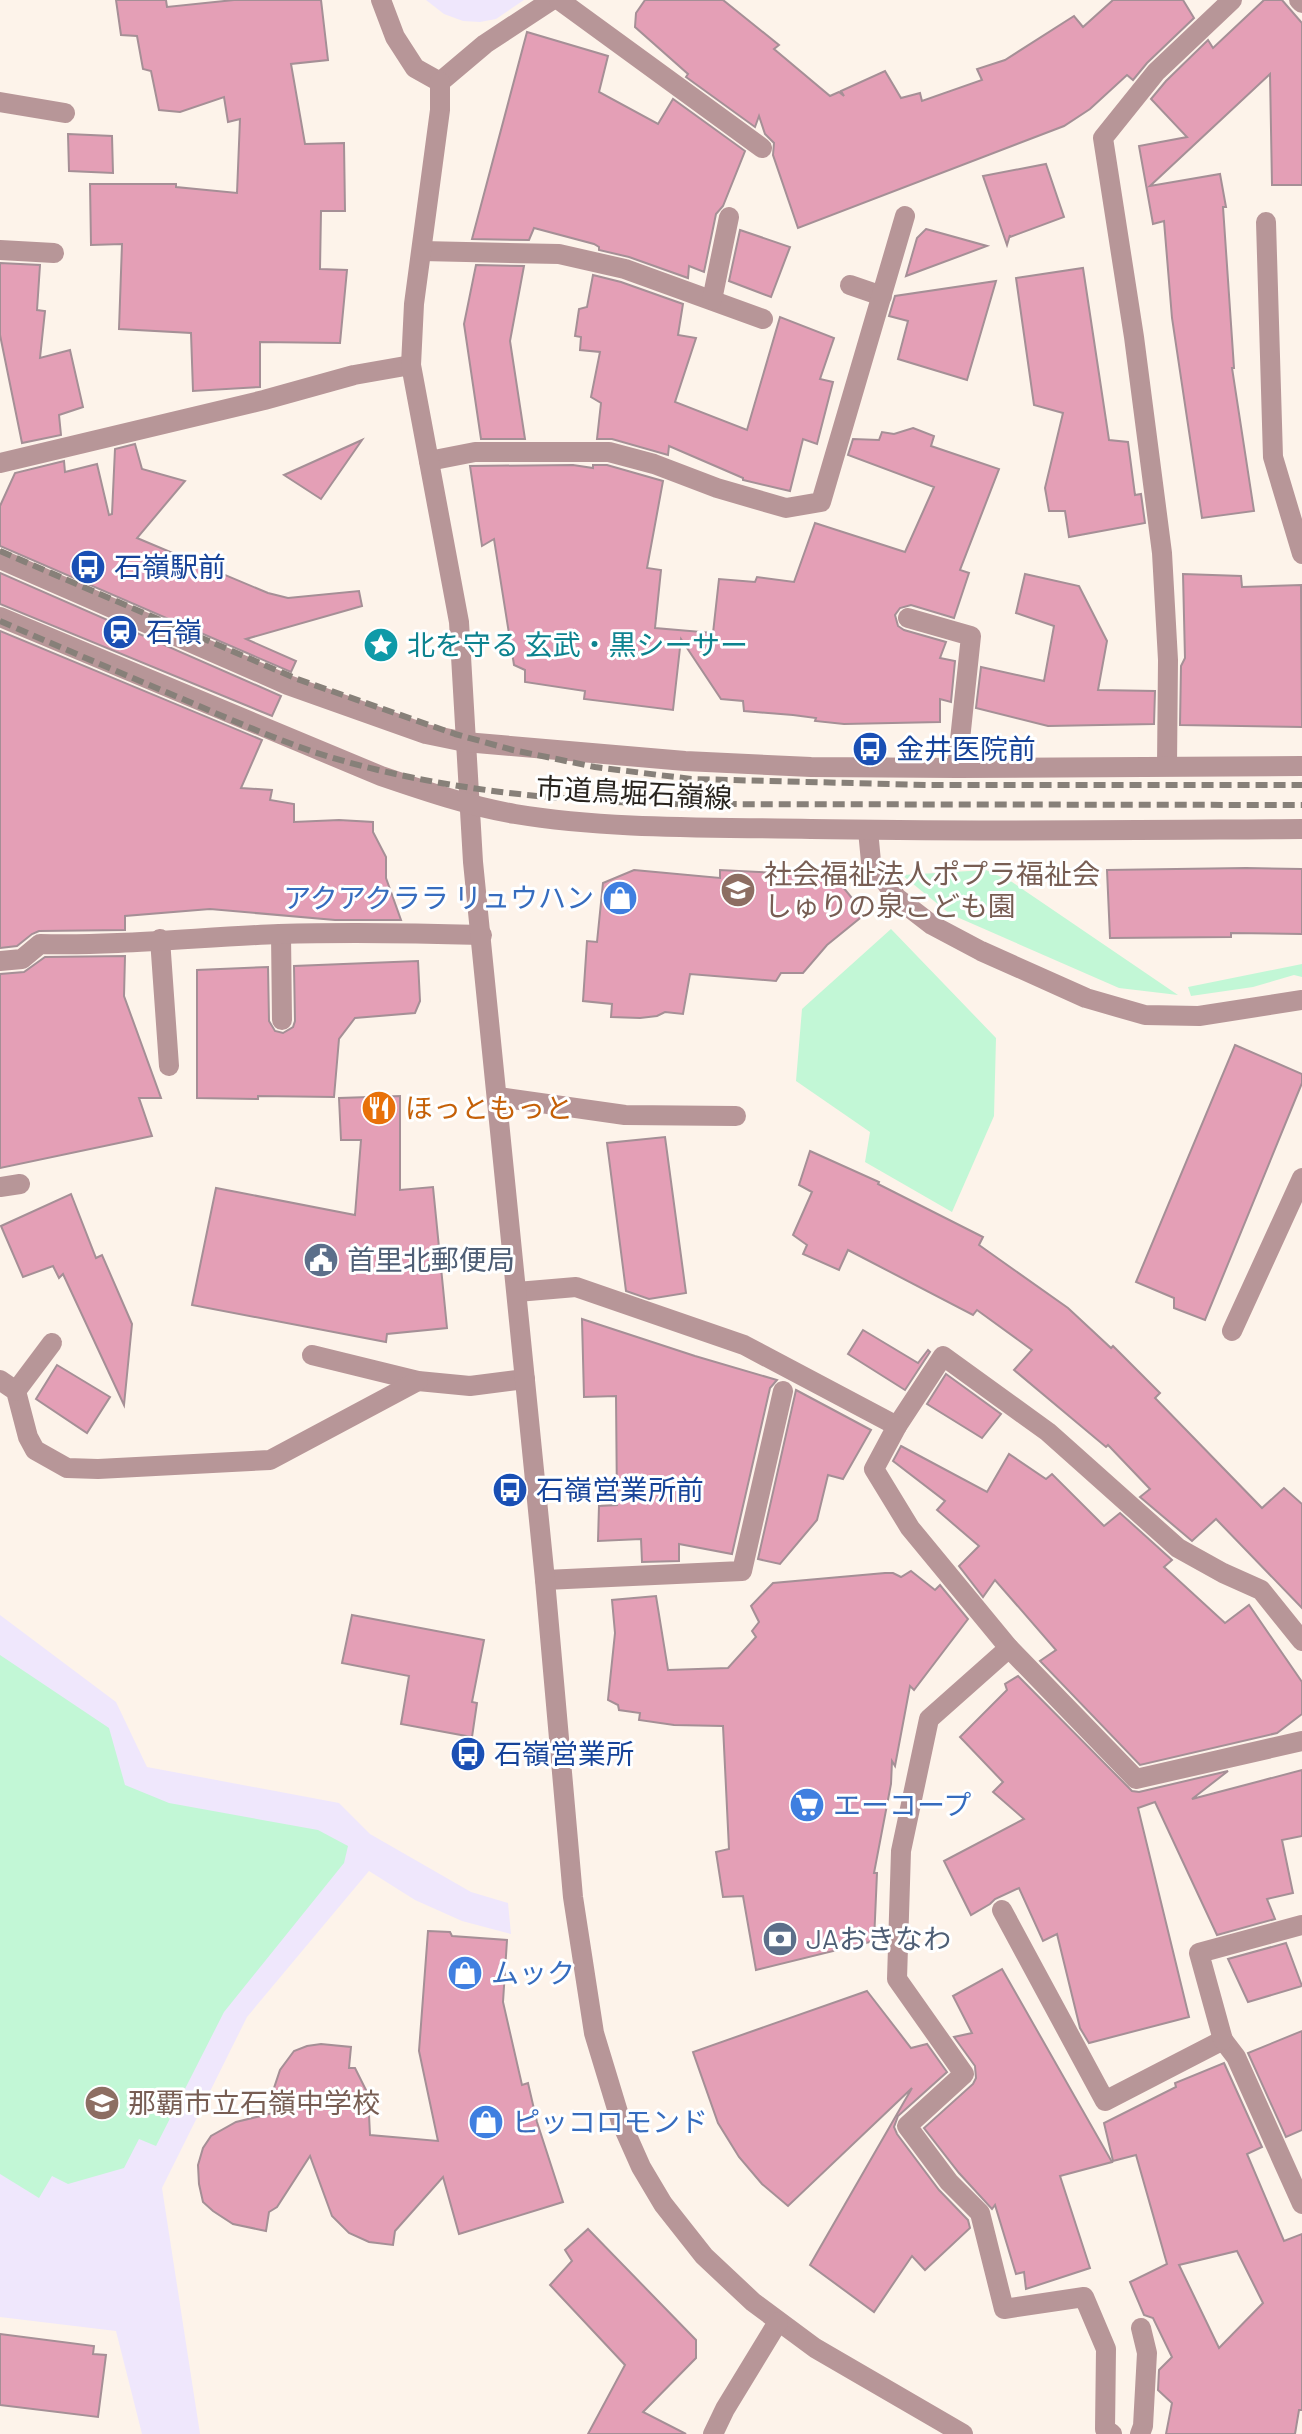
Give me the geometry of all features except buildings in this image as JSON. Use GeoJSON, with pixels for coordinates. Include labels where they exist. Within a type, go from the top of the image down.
{"type":"FeatureCollection","features":[{"type":"Feature","properties":{"kind":"street"},"geometry":{"type":"LineString","coordinates":[[381,0],[395,37],[415,68],[440,82]]}},
{"type":"Feature","properties":{"kind":"street"},"geometry":{"type":"LineString","coordinates":[[552,0],[485,44],[440,82],[440,110],[414,304],[411,365],[459,622],[468,803],[545,1580],[573,1897],[594,2033],[621,2122],[641,2167],[663,2204],[704,2256],[778,2322],[840,2363],[963,2434]]}},
{"type":"Feature","properties":{"kind":"street"},"geometry":{"type":"LineString","coordinates":[[559,0],[762,148]]}},
{"type":"Feature","properties":{"kind":"street"},"geometry":{"type":"LineString","coordinates":[[1167,766],[1168,660],[1162,553],[1134,337],[1103,138],[1156,72],[1226,2]]}},
{"type":"Feature","properties":{"kind":"street"},"geometry":{"type":"LineString","coordinates":[[0,102],[65,113]]}},
{"type":"Feature","properties":{"kind":"street"},"geometry":{"type":"LineString","coordinates":[[429,461],[475,452],[609,452],[786,508],[821,502],[905,216]]}},
{"type":"Feature","properties":{"kind":"street"},"geometry":{"type":"LineString","coordinates":[[712,300],[729,217]]}},
{"type":"Feature","properties":{"kind":"street"},"geometry":{"type":"LineString","coordinates":[[1266,222],[1273,457],[1302,554]]}},
{"type":"Feature","properties":{"kind":"street"},"geometry":{"type":"LineString","coordinates":[[0,250],[54,253]]}},
{"type":"Feature","properties":{"kind":"street"},"geometry":{"type":"LineString","coordinates":[[422,251],[559,254],[625,269],[763,319]]}},
{"type":"Feature","properties":{"kind":"street"},"geometry":{"type":"LineString","coordinates":[[850,285],[882,296]]}},
{"type":"Feature","properties":{"kind":"street"},"geometry":{"type":"LineString","coordinates":[[0,463],[264,400],[354,375],[411,365]]}},
{"type":"Feature","properties":{"kind":"street","name":"市道鳥堀石嶺線"},"geometry":{"type":"LineString","coordinates":[[0,559],[288,685],[426,734],[465,742],[711,763],[858,768],[1302,766]]}},
{"type":"Feature","properties":{"kind":"street","name":"市道鳥堀石嶺線"},"geometry":{"type":"LineString","coordinates":[[0,617],[372,772],[431,794],[511,813],[568,821],[658,826],[868,830],[1302,829]]}},
{"type":"Feature","properties":{"kind":"street"},"geometry":{"type":"LineString","coordinates":[[908,618],[971,636],[957,768]]}},
{"type":"Feature","properties":{"kind":"street"},"geometry":{"type":"LineString","coordinates":[[868,830],[871,862],[897,898],[932,925],[981,951],[1086,998],[1145,1015],[1199,1016],[1302,1000]]}},
{"type":"Feature","properties":{"kind":"street"},"geometry":{"type":"LineString","coordinates":[[0,961],[22,959],[40,944],[94,945],[281,934],[482,935]]}},
{"type":"Feature","properties":{"kind":"street"},"geometry":{"type":"LineString","coordinates":[[281,934],[282,1020]]}},
{"type":"Feature","properties":{"kind":"street"},"geometry":{"type":"LineString","coordinates":[[160,939],[169,1066]]}},
{"type":"Feature","properties":{"kind":"street"},"geometry":{"type":"LineString","coordinates":[[498,1097],[625,1115],[736,1116]]}},
{"type":"Feature","properties":{"kind":"street"},"geometry":{"type":"LineString","coordinates":[[1232,1331],[1302,1178]]}},
{"type":"Feature","properties":{"kind":"street"},"geometry":{"type":"LineString","coordinates":[[517,1292],[576,1287],[744,1345],[897,1426]]}},
{"type":"Feature","properties":{"kind":"street"},"geometry":{"type":"LineString","coordinates":[[52,1343],[8,1385],[35,1450],[67,1468],[270,1460],[418,1381]]}},
{"type":"Feature","properties":{"kind":"street"},"geometry":{"type":"LineString","coordinates":[[312,1355],[418,1381],[470,1386],[525,1379]]}},
{"type":"Feature","properties":{"kind":"street"},"geometry":{"type":"LineString","coordinates":[[1302,1641],[1261,1590],[1178,1548],[1048,1432],[943,1356],[897,1426],[874,1469],[910,1528],[1009,1648],[1136,1779],[1302,1741]]}},
{"type":"Feature","properties":{"kind":"street"},"geometry":{"type":"LineString","coordinates":[[545,1580],[742,1571],[783,1391]]}},
{"type":"Feature","properties":{"kind":"street"},"geometry":{"type":"LineString","coordinates":[[1009,1648],[929,1719],[926,1733],[901,1851],[897,1979],[964,2074],[907,2126],[949,2182],[980,2213],[1004,2309],[1084,2297],[1106,2349],[1105,2429],[1112,2434]]}},
{"type":"Feature","properties":{"kind":"street"},"geometry":{"type":"LineString","coordinates":[[1002,1910],[1105,2101],[1223,2040]]}},
{"type":"Feature","properties":{"kind":"street"},"geometry":{"type":"LineString","coordinates":[[1302,1925],[1199,1953],[1223,2040],[1236,2057],[1302,2204]]}},
{"type":"Feature","properties":{"kind":"street"},"geometry":{"type":"LineString","coordinates":[[713,2434],[778,2322]]}},
{"type":"Feature","properties":{"kind":"street"},"geometry":{"type":"LineString","coordinates":[[1140,2434],[1147,2353],[1141,2328]]}},
{"type":"Feature","properties":{"kind":"shaded area"},"geometry":{"type":"Polygon","coordinates":[[[426,0],[524,0],[496,19],[480,22],[463,21],[444,14],[426,0]]]}},
{"type":"Feature","properties":{"kind":"shaded area","name":"那覇市立石嶺中学校"},"geometry":{"type":"Polygon","coordinates":[[[0,1615],[116,1702],[147,1767],[339,1803],[370,1834],[471,1892],[508,1903],[511,1934],[462,1921],[415,1900],[369,1871],[247,2017],[162,2188],[200,2434],[142,2434],[116,2331],[0,2317],[0,1615]]]}},
{"type":"Feature","properties":{"kind":"green space"},"geometry":{"type":"Polygon","coordinates":[[[986,870],[1012,882],[1178,995],[1119,988],[950,914],[902,875],[986,870]]]}},
{"type":"Feature","properties":{"kind":"green space"},"geometry":{"type":"Polygon","coordinates":[[[891,929],[996,1038],[994,1116],[952,1212],[865,1162],[870,1132],[796,1081],[802,1009],[891,929]]]}},
{"type":"Feature","properties":{"kind":"green space"},"geometry":{"type":"Polygon","coordinates":[[[1302,964],[1302,977],[1294,975],[1253,987],[1191,996],[1188,987],[1302,964]]]}},
{"type":"Feature","properties":{"kind":"green space","name":"那覇市立石嶺中学校"},"geometry":{"type":"Polygon","coordinates":[[[0,1655],[109,1728],[125,1785],[169,1803],[318,1830],[348,1846],[344,1863],[224,2012],[156,2146],[139,2139],[124,2168],[68,2184],[52,2176],[39,2198],[0,2174],[0,1655]]]}},
{"type":"Feature","properties":{"kind":"railway"},"geometry":{"type":"LineString","coordinates":[[0,551],[297,679],[455,734],[595,767],[691,779],[928,785],[1302,785]]}},
{"type":"Feature","properties":{"kind":"railway"},"geometry":{"type":"LineString","coordinates":[[0,621],[314,752],[399,775],[486,790],[662,804],[1302,805]]}},
{"type":"Feature","properties":{"kind":"place","name":"石嶺駅前"},"geometry":{"type":"Point","coordinates":[88,567]}},
{"type":"Feature","properties":{"kind":"place","name":"石嶺"},"geometry":{"type":"Point","coordinates":[120,632]}},
{"type":"Feature","properties":{"kind":"place","name":"北を守る 玄武・黒シーサー"},"geometry":{"type":"Point","coordinates":[381,645]}},
{"type":"Feature","properties":{"kind":"place","name":"金井医院前"},"geometry":{"type":"Point","coordinates":[870,749]}},
{"type":"Feature","properties":{"kind":"place","name":"社会福祉法人ポプラ福祉会 しゅりの泉こども園"},"geometry":{"type":"Point","coordinates":[738,890]}},
{"type":"Feature","properties":{"kind":"place","name":"アクアクララ リュウハン"},"geometry":{"type":"Point","coordinates":[620,898]}},
{"type":"Feature","properties":{"kind":"place","name":"ほっともっと"},"geometry":{"type":"Point","coordinates":[379,1108]}},
{"type":"Feature","properties":{"kind":"place","name":"首里北郵便局"},"geometry":{"type":"Point","coordinates":[321,1260]}},
{"type":"Feature","properties":{"kind":"place","name":"石嶺営業所前"},"geometry":{"type":"Point","coordinates":[510,1490]}},
{"type":"Feature","properties":{"kind":"place","name":"石嶺営業所"},"geometry":{"type":"Point","coordinates":[468,1754]}},
{"type":"Feature","properties":{"kind":"place","name":"エーコープ"},"geometry":{"type":"Point","coordinates":[807,1805]}},
{"type":"Feature","properties":{"kind":"place","name":"JAおきなわ"},"geometry":{"type":"Point","coordinates":[780,1939]}},
{"type":"Feature","properties":{"kind":"place","name":"ムック"},"geometry":{"type":"Point","coordinates":[465,1973]}},
{"type":"Feature","properties":{"kind":"place","name":"那覇市立石嶺中学校"},"geometry":{"type":"Point","coordinates":[102,2103]}},
{"type":"Feature","properties":{"kind":"place","name":"ピッコロモンド"},"geometry":{"type":"Point","coordinates":[486,2122]}}]}
